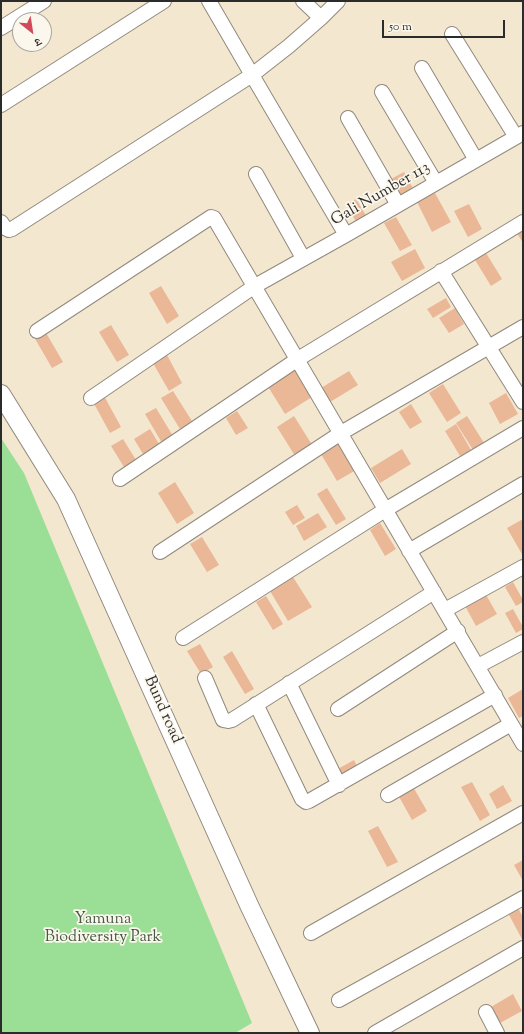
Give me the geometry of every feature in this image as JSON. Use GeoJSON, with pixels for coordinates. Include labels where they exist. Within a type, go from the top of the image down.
{"type":"FeatureCollection","features":[{"type":"Feature","properties":{"kind":"street"},"geometry":{"type":"LineString","coordinates":[[1,28],[44,1]]}},
{"type":"Feature","properties":{"kind":"street"},"geometry":{"type":"LineString","coordinates":[[1,104],[164,1]]}},
{"type":"Feature","properties":{"kind":"street"},"geometry":{"type":"LineString","coordinates":[[209,1],[346,235]]}},
{"type":"Feature","properties":{"kind":"street"},"geometry":{"type":"LineString","coordinates":[[303,1],[321,18]]}},
{"type":"Feature","properties":{"kind":"street"},"geometry":{"type":"LineString","coordinates":[[1,222],[8,230],[12,229],[252,75],[289,46],[338,1]]}},
{"type":"Feature","properties":{"kind":"street"},"geometry":{"type":"LineString","coordinates":[[452,34],[520,135]]}},
{"type":"Feature","properties":{"kind":"street"},"geometry":{"type":"LineString","coordinates":[[422,68],[476,160]]}},
{"type":"Feature","properties":{"kind":"street"},"geometry":{"type":"LineString","coordinates":[[382,92],[436,183]]}},
{"type":"Feature","properties":{"kind":"street"},"geometry":{"type":"LineString","coordinates":[[348,118],[398,205]]}},
{"type":"Feature","properties":{"kind":"street","name":"Gali Number 113"},"geometry":{"type":"LineString","coordinates":[[91,398],[255,286],[520,135]]}},
{"type":"Feature","properties":{"kind":"street"},"geometry":{"type":"LineString","coordinates":[[256,174],[304,258]]}},
{"type":"Feature","properties":{"kind":"street"},"geometry":{"type":"LineString","coordinates":[[37,331],[211,218],[216,220],[409,551],[518,733],[388,795]]}},
{"type":"Feature","properties":{"kind":"street"},"geometry":{"type":"LineString","coordinates":[[120,478],[298,359],[523,222]]}},
{"type":"Feature","properties":{"kind":"street"},"geometry":{"type":"LineString","coordinates":[[441,271],[523,402]]}},
{"type":"Feature","properties":{"kind":"street"},"geometry":{"type":"LineString","coordinates":[[160,552],[341,433],[523,327]]}},
{"type":"Feature","properties":{"kind":"street","name":"Bund road"},"geometry":{"type":"LineString","coordinates":[[1,394],[66,499],[249,905],[310,1033]]}},
{"type":"Feature","properties":{"kind":"street"},"geometry":{"type":"LineString","coordinates":[[183,638],[385,510],[523,428]]}},
{"type":"Feature","properties":{"kind":"street"},"geometry":{"type":"LineString","coordinates":[[409,551],[523,484]]}},
{"type":"Feature","properties":{"kind":"street"},"geometry":{"type":"LineString","coordinates":[[445,610],[523,567]]}},
{"type":"Feature","properties":{"kind":"street"},"geometry":{"type":"LineString","coordinates":[[205,678],[223,720],[232,720],[434,592]]}},
{"type":"Feature","properties":{"kind":"street"},"geometry":{"type":"LineString","coordinates":[[338,709],[458,631]]}},
{"type":"Feature","properties":{"kind":"street"},"geometry":{"type":"LineString","coordinates":[[478,666],[523,642]]}},
{"type":"Feature","properties":{"kind":"street"},"geometry":{"type":"LineString","coordinates":[[289,683],[339,785]]}},
{"type":"Feature","properties":{"kind":"street"},"geometry":{"type":"LineString","coordinates":[[256,704],[303,801],[309,801],[495,695]]}},
{"type":"Feature","properties":{"kind":"street"},"geometry":{"type":"LineString","coordinates":[[311,933],[523,813]]}},
{"type":"Feature","properties":{"kind":"street"},"geometry":{"type":"LineString","coordinates":[[339,1000],[523,898]]}},
{"type":"Feature","properties":{"kind":"street"},"geometry":{"type":"LineString","coordinates":[[375,1033],[523,948]]}},
{"type":"Feature","properties":{"kind":"street"},"geometry":{"type":"LineString","coordinates":[[486,1012],[497,1033]]}},
{"type":"Feature","properties":{"kind":"green space","name":"Yamuna Biodiversity Park"},"geometry":{"type":"Polygon","coordinates":[[[1,438],[24,473],[252,1023],[235,1033],[1,1033],[1,438]]]}},
{"type":"Feature","properties":{"kind":"building"},"geometry":{"type":"Polygon","coordinates":[[[404,172],[414,190],[399,198],[389,180],[404,172]]]}},
{"type":"Feature","properties":{"kind":"building"},"geometry":{"type":"Polygon","coordinates":[[[435,193],[451,222],[432,232],[417,202],[435,193]]]}},
{"type":"Feature","properties":{"kind":"building"},"geometry":{"type":"Polygon","coordinates":[[[356,199],[367,217],[357,223],[346,205],[356,199]]]}},
{"type":"Feature","properties":{"kind":"building"},"geometry":{"type":"Polygon","coordinates":[[[469,204],[482,229],[468,237],[454,211],[469,204]]]}},
{"type":"Feature","properties":{"kind":"building"},"geometry":{"type":"Polygon","coordinates":[[[396,217],[412,245],[400,251],[384,223],[396,217]]]}},
{"type":"Feature","properties":{"kind":"building"},"geometry":{"type":"Polygon","coordinates":[[[523,225],[523,243],[515,230],[523,225]]]}},
{"type":"Feature","properties":{"kind":"building"},"geometry":{"type":"Polygon","coordinates":[[[483,248],[502,279],[491,286],[472,255],[483,248]]]}},
{"type":"Feature","properties":{"kind":"building"},"geometry":{"type":"Polygon","coordinates":[[[415,249],[425,268],[402,281],[391,262],[415,249]]]}},
{"type":"Feature","properties":{"kind":"building"},"geometry":{"type":"Polygon","coordinates":[[[161,286],[179,316],[167,324],[149,293],[161,286]]]}},
{"type":"Feature","properties":{"kind":"building"},"geometry":{"type":"Polygon","coordinates":[[[446,298],[451,307],[433,318],[427,309],[446,298]]]}},
{"type":"Feature","properties":{"kind":"building"},"geometry":{"type":"Polygon","coordinates":[[[455,308],[464,324],[449,333],[439,318],[455,308]]]}},
{"type":"Feature","properties":{"kind":"building"},"geometry":{"type":"Polygon","coordinates":[[[111,325],[129,355],[117,362],[99,332],[111,325]]]}},
{"type":"Feature","properties":{"kind":"building"},"geometry":{"type":"Polygon","coordinates":[[[45,331],[63,362],[52,368],[34,337],[45,331]]]}},
{"type":"Feature","properties":{"kind":"building"},"geometry":{"type":"Polygon","coordinates":[[[167,355],[182,383],[169,391],[153,363],[167,355]]]}},
{"type":"Feature","properties":{"kind":"building"},"geometry":{"type":"Polygon","coordinates":[[[295,369],[312,397],[285,414],[267,385],[295,369]]]}},
{"type":"Feature","properties":{"kind":"building"},"geometry":{"type":"Polygon","coordinates":[[[349,371],[358,385],[330,402],[321,388],[349,371]]]}},
{"type":"Feature","properties":{"kind":"building"},"geometry":{"type":"Polygon","coordinates":[[[443,384],[461,413],[447,422],[429,393],[443,384]]]}},
{"type":"Feature","properties":{"kind":"building"},"geometry":{"type":"Polygon","coordinates":[[[173,391],[192,421],[180,429],[161,398],[173,391]]]}},
{"type":"Feature","properties":{"kind":"building"},"geometry":{"type":"Polygon","coordinates":[[[506,393],[518,414],[500,424],[489,403],[506,393]]]}},
{"type":"Feature","properties":{"kind":"building"},"geometry":{"type":"Polygon","coordinates":[[[103,394],[121,427],[110,433],[92,400],[103,394]]]}},
{"type":"Feature","properties":{"kind":"building"},"geometry":{"type":"Polygon","coordinates":[[[411,404],[422,422],[410,429],[399,412],[411,404]]]}},
{"type":"Feature","properties":{"kind":"building"},"geometry":{"type":"Polygon","coordinates":[[[156,408],[173,436],[162,443],[145,414],[156,408]]]}},
{"type":"Feature","properties":{"kind":"building"},"geometry":{"type":"Polygon","coordinates":[[[237,411],[248,428],[236,435],[226,418],[237,411]]]}},
{"type":"Feature","properties":{"kind":"building"},"geometry":{"type":"Polygon","coordinates":[[[294,416],[314,448],[297,459],[277,427],[294,416]]]}},
{"type":"Feature","properties":{"kind":"building"},"geometry":{"type":"Polygon","coordinates":[[[467,416],[486,446],[475,453],[456,423],[467,416]]]}},
{"type":"Feature","properties":{"kind":"building"},"geometry":{"type":"Polygon","coordinates":[[[456,424],[471,450],[460,456],[445,431],[456,424]]]}},
{"type":"Feature","properties":{"kind":"building"},"geometry":{"type":"Polygon","coordinates":[[[150,429],[159,444],[143,454],[134,439],[150,429]]]}},
{"type":"Feature","properties":{"kind":"building"},"geometry":{"type":"Polygon","coordinates":[[[123,439],[136,460],[124,467],[111,446],[123,439]]]}},
{"type":"Feature","properties":{"kind":"building"},"geometry":{"type":"Polygon","coordinates":[[[340,443],[356,470],[337,481],[321,454],[340,443]]]}},
{"type":"Feature","properties":{"kind":"building"},"geometry":{"type":"Polygon","coordinates":[[[402,449],[411,464],[380,483],[371,468],[402,449]]]}},
{"type":"Feature","properties":{"kind":"building"},"geometry":{"type":"Polygon","coordinates":[[[175,482],[194,513],[177,524],[158,493],[175,482]]]}},
{"type":"Feature","properties":{"kind":"building"},"geometry":{"type":"Polygon","coordinates":[[[327,488],[346,519],[336,525],[317,494],[327,488]]]}},
{"type":"Feature","properties":{"kind":"building"},"geometry":{"type":"Polygon","coordinates":[[[297,505],[305,518],[293,525],[285,512],[297,505]]]}},
{"type":"Feature","properties":{"kind":"building"},"geometry":{"type":"Polygon","coordinates":[[[318,513],[327,527],[304,541],[296,526],[318,513]]]}},
{"type":"Feature","properties":{"kind":"building"},"geometry":{"type":"Polygon","coordinates":[[[523,519],[523,556],[507,528],[523,519]]]}},
{"type":"Feature","properties":{"kind":"building"},"geometry":{"type":"Polygon","coordinates":[[[380,523],[396,549],[385,556],[370,530],[380,523]]]}},
{"type":"Feature","properties":{"kind":"building"},"geometry":{"type":"Polygon","coordinates":[[[202,537],[219,565],[207,572],[190,544],[202,537]]]}},
{"type":"Feature","properties":{"kind":"building"},"geometry":{"type":"Polygon","coordinates":[[[293,577],[312,607],[288,621],[270,591],[293,577]]]}},
{"type":"Feature","properties":{"kind":"building"},"geometry":{"type":"Polygon","coordinates":[[[513,582],[523,600],[523,602],[516,606],[505,587],[513,582]]]}},
{"type":"Feature","properties":{"kind":"building"},"geometry":{"type":"Polygon","coordinates":[[[485,593],[497,614],[476,626],[464,604],[485,593]]]}},
{"type":"Feature","properties":{"kind":"building"},"geometry":{"type":"Polygon","coordinates":[[[266,596],[283,624],[273,630],[256,602],[266,596]]]}},
{"type":"Feature","properties":{"kind":"building"},"geometry":{"type":"Polygon","coordinates":[[[513,609],[523,627],[523,629],[516,633],[505,613],[513,609]]]}},
{"type":"Feature","properties":{"kind":"building"},"geometry":{"type":"Polygon","coordinates":[[[200,644],[213,667],[201,674],[187,651],[200,644]]]}},
{"type":"Feature","properties":{"kind":"building"},"geometry":{"type":"Polygon","coordinates":[[[232,651],[254,689],[245,694],[223,657],[232,651]]]}},
{"type":"Feature","properties":{"kind":"building"},"geometry":{"type":"Polygon","coordinates":[[[523,689],[523,716],[519,718],[508,698],[523,689]]]}},
{"type":"Feature","properties":{"kind":"building"},"geometry":{"type":"Polygon","coordinates":[[[354,760],[360,772],[342,782],[336,770],[354,760]]]}},
{"type":"Feature","properties":{"kind":"building"},"geometry":{"type":"Polygon","coordinates":[[[472,782],[490,815],[480,821],[461,787],[472,782]]]}},
{"type":"Feature","properties":{"kind":"building"},"geometry":{"type":"Polygon","coordinates":[[[412,785],[427,811],[412,820],[397,793],[412,785]]]}},
{"type":"Feature","properties":{"kind":"building"},"geometry":{"type":"Polygon","coordinates":[[[503,785],[512,801],[497,809],[489,794],[503,785]]]}},
{"type":"Feature","properties":{"kind":"building"},"geometry":{"type":"Polygon","coordinates":[[[378,826],[398,862],[387,867],[368,831],[378,826]]]}},
{"type":"Feature","properties":{"kind":"building"},"geometry":{"type":"Polygon","coordinates":[[[523,860],[523,881],[514,865],[523,860]]]}},
{"type":"Feature","properties":{"kind":"building"},"geometry":{"type":"Polygon","coordinates":[[[518,908],[523,917],[523,941],[508,913],[518,908]]]}},
{"type":"Feature","properties":{"kind":"building"},"geometry":{"type":"Polygon","coordinates":[[[513,994],[522,1011],[500,1023],[491,1007],[513,994]]]}}]}
